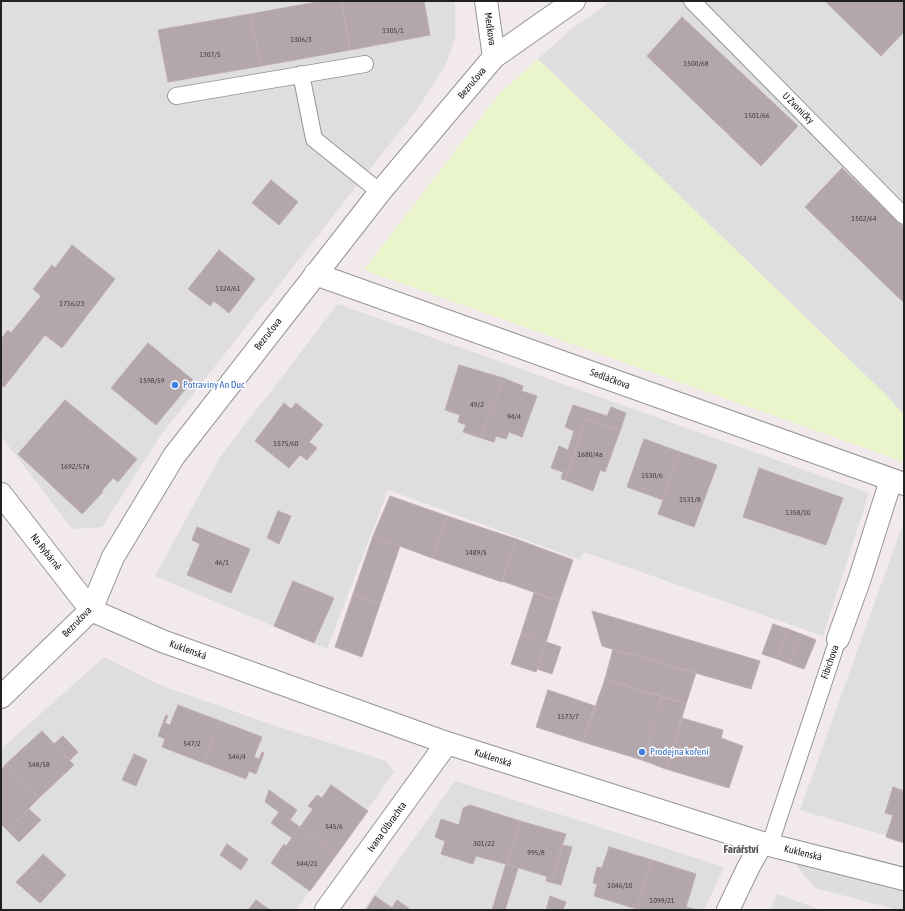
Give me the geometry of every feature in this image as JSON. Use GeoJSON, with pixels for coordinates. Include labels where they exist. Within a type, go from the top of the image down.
{"type":"FeatureCollection","features":[{"type":"Feature","properties":{"kind":"street","name":"Medkova"},"geometry":{"type":"LineString","coordinates":[[486,1],[494,58]]}},
{"type":"Feature","properties":{"kind":"street","name":"Bezručova"},"geometry":{"type":"LineString","coordinates":[[1,697],[92,610],[113,557],[174,456],[380,192],[494,58],[574,1]]}},
{"type":"Feature","properties":{"kind":"street","name":"Sedláčkova"},"geometry":{"type":"LineString","coordinates":[[315,274],[897,482]]}},
{"type":"Feature","properties":{"kind":"street","name":"Fibichova"},"geometry":{"type":"LineString","coordinates":[[838,639],[897,482]]}},
{"type":"Feature","properties":{"kind":"street","name":"Na Rybárně"},"geometry":{"type":"LineString","coordinates":[[1,494],[92,610]]}},
{"type":"Feature","properties":{"kind":"street","name":"Kuklenská"},"geometry":{"type":"LineString","coordinates":[[92,610],[162,641],[447,743],[766,844],[904,879]]}},
{"type":"Feature","properties":{"kind":"street","name":"Ivana Olbrachta"},"geometry":{"type":"LineString","coordinates":[[326,910],[447,743]]}},
{"type":"Feature","properties":{"kind":"street","name":"Fibichova"},"geometry":{"type":"LineString","coordinates":[[728,910],[748,868],[766,844]]}},
{"type":"Feature","properties":{"kind":"lane","name":"U Zvoničky"},"geometry":{"type":"LineString","coordinates":[[692,1],[904,216]]}},
{"type":"Feature","properties":{"kind":"lane"},"geometry":{"type":"LineString","coordinates":[[176,96],[364,64]]}},
{"type":"Feature","properties":{"kind":"lane"},"geometry":{"type":"LineString","coordinates":[[301,74],[314,139],[380,192]]}},
{"type":"Feature","properties":{"kind":"lane","name":"Fibichova"},"geometry":{"type":"LineString","coordinates":[[766,844],[838,639]]}},
{"type":"Feature","properties":{"kind":"shaded area"},"geometry":{"type":"Polygon","coordinates":[[[1,1],[454,1],[455,39],[445,66],[418,108],[161,435],[102,527],[72,529],[1,436],[1,1]]]}},
{"type":"Feature","properties":{"kind":"shaded area"},"geometry":{"type":"Polygon","coordinates":[[[611,1],[904,1],[904,415],[885,394],[538,59],[570,30],[611,1]]]}},
{"type":"Feature","properties":{"kind":"shaded area"},"geometry":{"type":"Polygon","coordinates":[[[338,304],[869,493],[823,636],[584,552],[580,560],[388,490],[327,649],[155,576],[220,457],[338,304]]]}},
{"type":"Feature","properties":{"kind":"shaded area"},"geometry":{"type":"Polygon","coordinates":[[[904,521],[904,841],[800,810],[904,521]]]}},
{"type":"Feature","properties":{"kind":"shaded area"},"geometry":{"type":"Polygon","coordinates":[[[104,657],[160,685],[267,723],[386,761],[394,772],[296,910],[1,910],[1,749],[104,657]]]}},
{"type":"Feature","properties":{"kind":"shaded area"},"geometry":{"type":"Polygon","coordinates":[[[455,781],[724,867],[704,910],[363,910],[455,781]]]}},
{"type":"Feature","properties":{"kind":"shaded area"},"geometry":{"type":"Polygon","coordinates":[[[787,849],[904,879],[904,910],[898,910],[815,888],[798,868],[787,849]]]}},
{"type":"Feature","properties":{"kind":"shaded area"},"geometry":{"type":"Polygon","coordinates":[[[777,894],[821,910],[770,910],[777,894]]]}},
{"type":"Feature","properties":{"kind":"green space"},"geometry":{"type":"Polygon","coordinates":[[[538,59],[885,394],[904,415],[904,462],[364,270],[499,94],[538,59]]]}},
{"type":"Feature","properties":{"kind":"building"},"geometry":{"type":"Polygon","coordinates":[[[322,1],[342,1],[350,50],[261,66],[250,14],[322,1]]]}},
{"type":"Feature","properties":{"kind":"building"},"geometry":{"type":"Polygon","coordinates":[[[342,1],[424,1],[430,35],[350,50],[342,1]]]}},
{"type":"Feature","properties":{"kind":"building"},"geometry":{"type":"Polygon","coordinates":[[[825,1],[903,1],[904,32],[881,56],[825,1]]]}},
{"type":"Feature","properties":{"kind":"building"},"geometry":{"type":"Polygon","coordinates":[[[250,14],[261,66],[168,82],[158,30],[250,14]]]}},
{"type":"Feature","properties":{"kind":"building"},"geometry":{"type":"Polygon","coordinates":[[[682,17],[798,126],[761,166],[647,56],[682,17]]]}},
{"type":"Feature","properties":{"kind":"building"},"geometry":{"type":"Polygon","coordinates":[[[842,168],[904,228],[904,303],[805,207],[842,168]]]}},
{"type":"Feature","properties":{"kind":"building"},"geometry":{"type":"Polygon","coordinates":[[[271,180],[298,202],[279,225],[252,203],[271,180]]]}},
{"type":"Feature","properties":{"kind":"building"},"geometry":{"type":"Polygon","coordinates":[[[72,245],[115,279],[62,348],[45,335],[4,387],[1,385],[1,339],[8,330],[11,333],[41,296],[33,289],[52,265],[55,268],[72,245]]]}},
{"type":"Feature","properties":{"kind":"building"},"geometry":{"type":"Polygon","coordinates":[[[219,250],[255,279],[229,313],[214,301],[210,306],[188,289],[219,250]]]}},
{"type":"Feature","properties":{"kind":"building"},"geometry":{"type":"Polygon","coordinates":[[[148,343],[193,380],[156,425],[111,388],[148,343]]]}},
{"type":"Feature","properties":{"kind":"building"},"geometry":{"type":"Polygon","coordinates":[[[459,365],[503,378],[481,438],[463,432],[466,425],[458,422],[460,415],[445,410],[459,365]]]}},
{"type":"Feature","properties":{"kind":"building"},"geometry":{"type":"Polygon","coordinates":[[[503,378],[523,386],[522,391],[537,396],[522,437],[509,432],[506,439],[496,436],[494,442],[481,438],[503,378]]]}},
{"type":"Feature","properties":{"kind":"building"},"geometry":{"type":"Polygon","coordinates":[[[65,400],[137,459],[118,482],[113,478],[101,492],[103,492],[82,514],[18,454],[65,400]]]}},
{"type":"Feature","properties":{"kind":"building"},"geometry":{"type":"Polygon","coordinates":[[[284,403],[291,409],[296,403],[323,425],[309,442],[317,448],[307,460],[300,455],[289,468],[255,441],[284,403]]]}},
{"type":"Feature","properties":{"kind":"building"},"geometry":{"type":"Polygon","coordinates":[[[573,405],[607,416],[611,407],[626,413],[620,431],[586,419],[565,480],[561,479],[563,472],[551,468],[559,446],[568,450],[574,431],[565,427],[573,405]]]}},
{"type":"Feature","properties":{"kind":"building"},"geometry":{"type":"Polygon","coordinates":[[[586,419],[620,431],[605,472],[600,470],[593,491],[565,480],[586,419]]]}},
{"type":"Feature","properties":{"kind":"building"},"geometry":{"type":"Polygon","coordinates":[[[644,439],[680,452],[663,500],[627,487],[644,439]]]}},
{"type":"Feature","properties":{"kind":"building"},"geometry":{"type":"Polygon","coordinates":[[[680,452],[717,465],[694,527],[658,514],[680,452]]]}},
{"type":"Feature","properties":{"kind":"building"},"geometry":{"type":"Polygon","coordinates":[[[759,468],[843,498],[826,545],[743,517],[759,468]]]}},
{"type":"Feature","properties":{"kind":"building"},"geometry":{"type":"Polygon","coordinates":[[[390,496],[447,516],[432,558],[373,536],[390,496]]]}},
{"type":"Feature","properties":{"kind":"building"},"geometry":{"type":"Polygon","coordinates":[[[278,511],[291,516],[279,544],[267,538],[278,511]]]}},
{"type":"Feature","properties":{"kind":"building"},"geometry":{"type":"Polygon","coordinates":[[[447,516],[516,539],[502,582],[432,558],[447,516]]]}},
{"type":"Feature","properties":{"kind":"building"},"geometry":{"type":"Polygon","coordinates":[[[197,527],[250,549],[231,593],[187,575],[200,544],[192,540],[197,527]]]}},
{"type":"Feature","properties":{"kind":"building"},"geometry":{"type":"Polygon","coordinates":[[[373,536],[400,546],[380,604],[353,594],[373,536]]]}},
{"type":"Feature","properties":{"kind":"building"},"geometry":{"type":"Polygon","coordinates":[[[516,539],[573,560],[559,601],[502,581],[516,539]]]}},
{"type":"Feature","properties":{"kind":"building"},"geometry":{"type":"Polygon","coordinates":[[[293,581],[334,598],[314,643],[274,626],[293,581]]]}},
{"type":"Feature","properties":{"kind":"building"},"geometry":{"type":"Polygon","coordinates":[[[534,593],[559,601],[546,642],[521,634],[534,593]]]}},
{"type":"Feature","properties":{"kind":"building"},"geometry":{"type":"Polygon","coordinates":[[[353,594],[380,604],[362,657],[335,647],[353,594]]]}},
{"type":"Feature","properties":{"kind":"building"},"geometry":{"type":"Polygon","coordinates":[[[592,611],[760,661],[751,689],[602,646],[592,611]]]}},
{"type":"Feature","properties":{"kind":"building"},"geometry":{"type":"Polygon","coordinates":[[[773,624],[788,629],[777,659],[762,654],[773,624]]]}},
{"type":"Feature","properties":{"kind":"building"},"geometry":{"type":"Polygon","coordinates":[[[788,629],[801,634],[790,664],[777,659],[788,629]]]}},
{"type":"Feature","properties":{"kind":"building"},"geometry":{"type":"Polygon","coordinates":[[[521,634],[546,642],[536,672],[511,664],[521,634]]]}},
{"type":"Feature","properties":{"kind":"building"},"geometry":{"type":"Polygon","coordinates":[[[801,634],[816,640],[804,669],[790,664],[801,634]]]}},
{"type":"Feature","properties":{"kind":"building"},"geometry":{"type":"Polygon","coordinates":[[[546,642],[561,647],[552,674],[537,669],[546,642]]]}},
{"type":"Feature","properties":{"kind":"building"},"geometry":{"type":"Polygon","coordinates":[[[613,649],[696,673],[686,704],[605,679],[613,649]]]}},
{"type":"Feature","properties":{"kind":"building"},"geometry":{"type":"Polygon","coordinates":[[[605,679],[662,697],[642,760],[583,742],[605,679]]]}},
{"type":"Feature","properties":{"kind":"building"},"geometry":{"type":"Polygon","coordinates":[[[548,690],[595,706],[583,742],[536,727],[548,690]]]}},
{"type":"Feature","properties":{"kind":"building"},"geometry":{"type":"Polygon","coordinates":[[[662,697],[686,704],[666,769],[642,760],[662,697]]]}},
{"type":"Feature","properties":{"kind":"building"},"geometry":{"type":"Polygon","coordinates":[[[178,705],[220,721],[204,763],[162,747],[165,739],[158,736],[166,715],[168,716],[165,723],[170,725],[178,705]]]}},
{"type":"Feature","properties":{"kind":"building"},"geometry":{"type":"Polygon","coordinates":[[[682,718],[723,730],[721,738],[743,746],[729,788],[666,769],[682,718]]]}},
{"type":"Feature","properties":{"kind":"building"},"geometry":{"type":"Polygon","coordinates":[[[220,721],[262,737],[254,757],[259,759],[262,752],[264,753],[256,774],[249,771],[246,779],[204,763],[220,721]]]}},
{"type":"Feature","properties":{"kind":"building"},"geometry":{"type":"Polygon","coordinates":[[[42,731],[74,765],[39,798],[7,763],[42,731]]]}},
{"type":"Feature","properties":{"kind":"building"},"geometry":{"type":"Polygon","coordinates":[[[63,736],[78,752],[70,760],[54,744],[63,736]]]}},
{"type":"Feature","properties":{"kind":"building"},"geometry":{"type":"Polygon","coordinates":[[[134,754],[147,760],[136,786],[122,780],[134,754]]]}},
{"type":"Feature","properties":{"kind":"building"},"geometry":{"type":"Polygon","coordinates":[[[7,763],[39,798],[7,830],[1,824],[1,770],[7,763]]]}},
{"type":"Feature","properties":{"kind":"building"},"geometry":{"type":"Polygon","coordinates":[[[331,785],[368,811],[337,854],[300,827],[313,809],[308,806],[317,795],[322,798],[331,785]]]}},
{"type":"Feature","properties":{"kind":"building"},"geometry":{"type":"Polygon","coordinates":[[[893,787],[904,791],[904,843],[886,837],[893,815],[885,813],[893,787]]]}},
{"type":"Feature","properties":{"kind":"building"},"geometry":{"type":"Polygon","coordinates":[[[269,790],[297,810],[290,820],[265,802],[269,790]]]}},
{"type":"Feature","properties":{"kind":"building"},"geometry":{"type":"Polygon","coordinates":[[[470,805],[520,821],[506,864],[476,856],[473,864],[441,854],[445,841],[435,837],[441,819],[459,825],[463,808],[470,805]]]}},
{"type":"Feature","properties":{"kind":"building"},"geometry":{"type":"Polygon","coordinates":[[[29,809],[41,820],[19,842],[7,830],[29,809]]]}},
{"type":"Feature","properties":{"kind":"building"},"geometry":{"type":"Polygon","coordinates":[[[279,812],[300,827],[292,838],[271,823],[279,812]]]}},
{"type":"Feature","properties":{"kind":"building"},"geometry":{"type":"Polygon","coordinates":[[[520,821],[566,834],[552,878],[506,864],[520,821]]]}},
{"type":"Feature","properties":{"kind":"building"},"geometry":{"type":"Polygon","coordinates":[[[300,827],[337,854],[310,891],[271,863],[284,844],[286,846],[300,827]]]}},
{"type":"Feature","properties":{"kind":"building"},"geometry":{"type":"Polygon","coordinates":[[[227,844],[248,859],[241,870],[220,855],[227,844]]]}},
{"type":"Feature","properties":{"kind":"building"},"geometry":{"type":"Polygon","coordinates":[[[562,845],[572,847],[561,885],[546,881],[547,877],[552,878],[562,845]]]}},
{"type":"Feature","properties":{"kind":"building"},"geometry":{"type":"Polygon","coordinates":[[[609,847],[652,860],[637,909],[594,896],[597,884],[593,883],[597,867],[602,868],[609,847]]]}},
{"type":"Feature","properties":{"kind":"building"},"geometry":{"type":"Polygon","coordinates":[[[43,854],[66,875],[53,889],[30,868],[43,854]]]}},
{"type":"Feature","properties":{"kind":"building"},"geometry":{"type":"Polygon","coordinates":[[[652,860],[696,874],[686,907],[694,909],[693,910],[637,909],[652,860]]]}},
{"type":"Feature","properties":{"kind":"building"},"geometry":{"type":"Polygon","coordinates":[[[506,864],[518,868],[505,910],[492,910],[506,864]]]}},
{"type":"Feature","properties":{"kind":"building"},"geometry":{"type":"Polygon","coordinates":[[[30,868],[53,889],[40,903],[16,882],[30,868]]]}},
{"type":"Feature","properties":{"kind":"building"},"geometry":{"type":"Polygon","coordinates":[[[375,896],[392,908],[397,900],[411,910],[366,910],[375,896]]]}},
{"type":"Feature","properties":{"kind":"building"},"geometry":{"type":"Polygon","coordinates":[[[550,896],[566,902],[563,910],[546,910],[550,896]]]}},
{"type":"Feature","properties":{"kind":"building"},"geometry":{"type":"Polygon","coordinates":[[[256,900],[270,910],[248,910],[256,900]]]}},
{"type":"Feature","properties":{"kind":"place","name":"Potraviny An Duc"},"geometry":{"type":"Point","coordinates":[175,385]}},
{"type":"Feature","properties":{"kind":"place","name":"Prodejna koření"},"geometry":{"type":"Point","coordinates":[642,752]}},
{"type":"Feature","properties":{"kind":"district","name":"Farářství"},"geometry":{"type":"Point","coordinates":[741,850]}}]}
